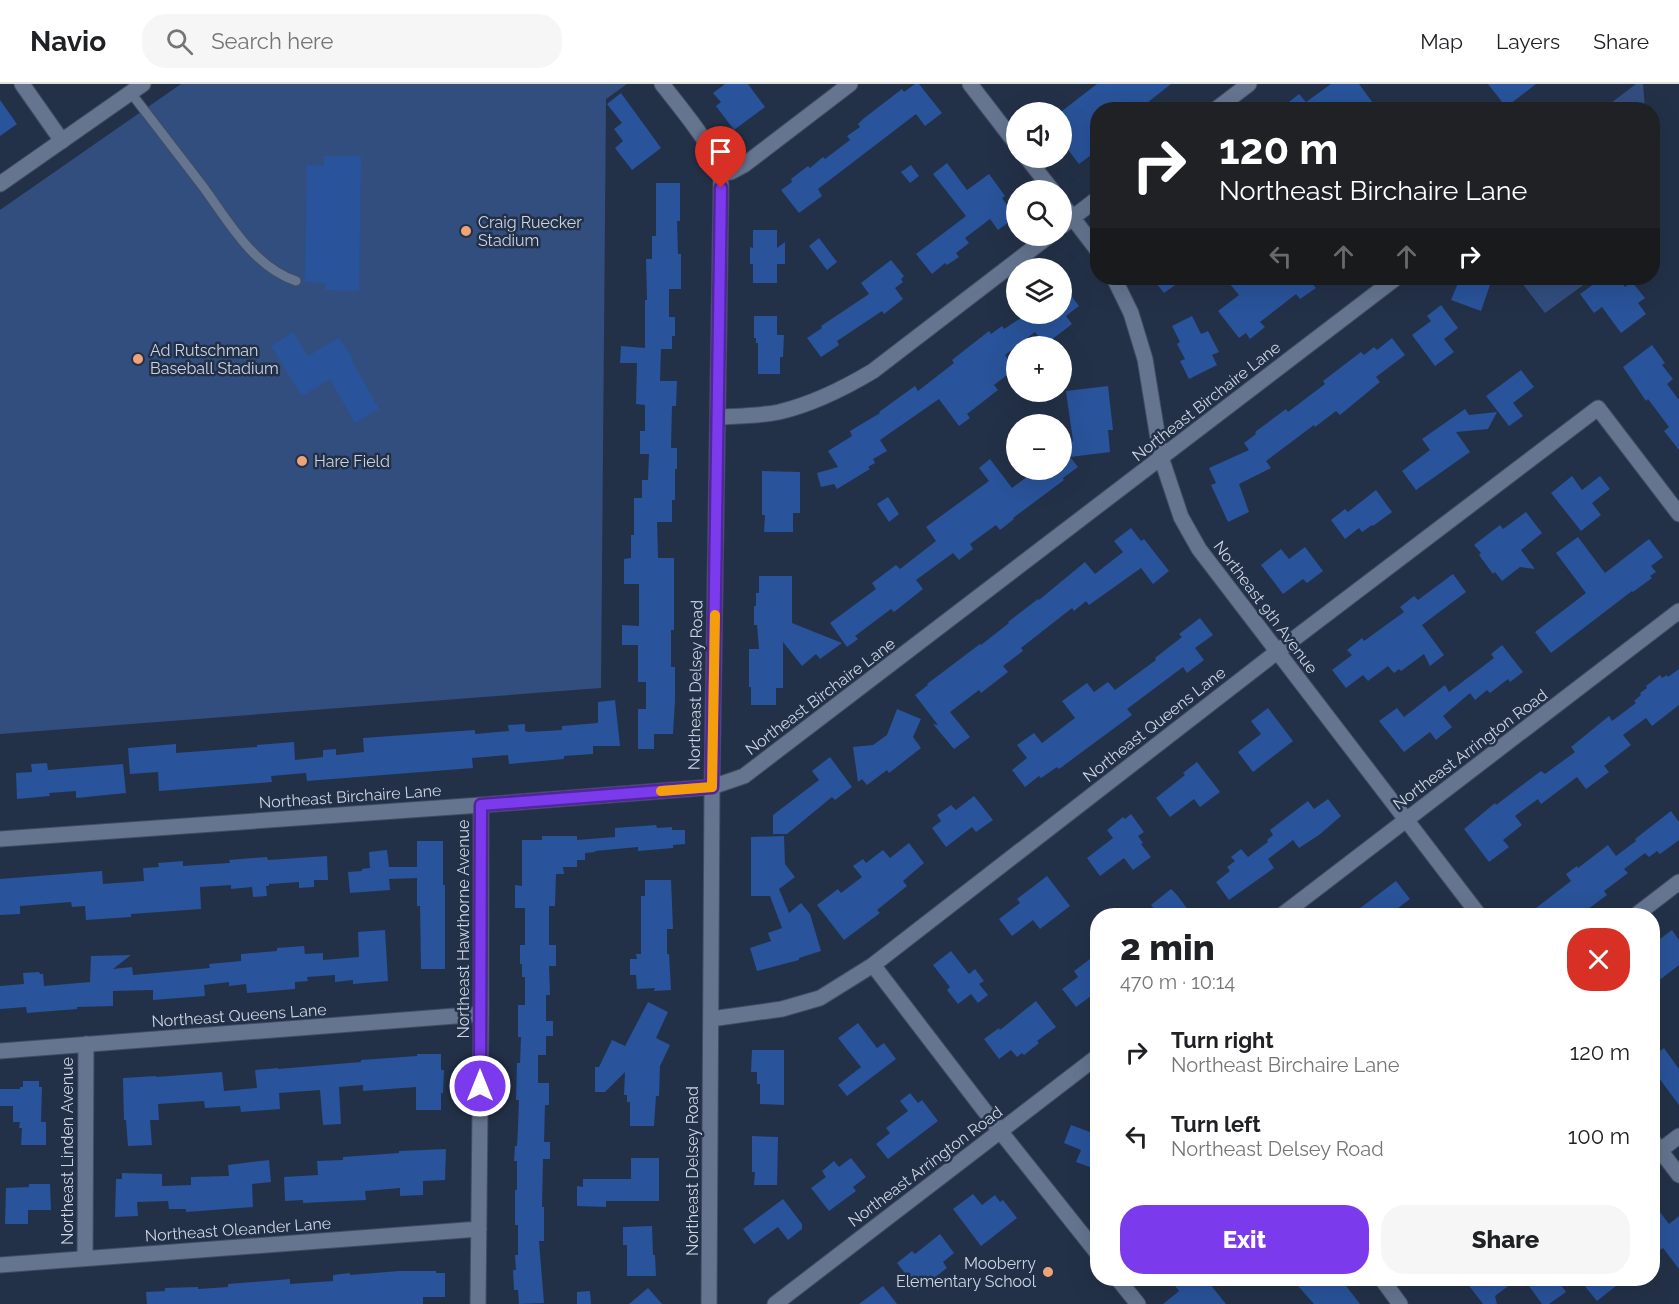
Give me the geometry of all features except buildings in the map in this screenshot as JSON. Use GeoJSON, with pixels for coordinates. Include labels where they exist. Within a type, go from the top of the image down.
{"type":"FeatureCollection","features":[{"type":"Feature","properties":{"kind":"street"},"geometry":{"type":"LineString","coordinates":[[22,84],[62,141]]}},
{"type":"Feature","properties":{"kind":"street","name":"Northeast Delsey Road"},"geometry":{"type":"LineString","coordinates":[[662,84],[709,148],[720,174],[712,787],[709,1304]]}},
{"type":"Feature","properties":{"kind":"street"},"geometry":{"type":"LineString","coordinates":[[720,174],[731,172],[744,165],[850,84]]}},
{"type":"Feature","properties":{"kind":"street"},"geometry":{"type":"LineString","coordinates":[[970,84],[1006,131]]}},
{"type":"Feature","properties":{"kind":"street"},"geometry":{"type":"LineString","coordinates":[[1225,102],[1249,84]]}},
{"type":"Feature","properties":{"kind":"street"},"geometry":{"type":"LineString","coordinates":[[0,184],[137,88]]}},
{"type":"Feature","properties":{"kind":"street"},"geometry":{"type":"LineString","coordinates":[[1034,168],[1044,180]]}},
{"type":"Feature","properties":{"kind":"street"},"geometry":{"type":"LineString","coordinates":[[1072,218],[1090,204]]}},
{"type":"Feature","properties":{"kind":"street"},"geometry":{"type":"LineString","coordinates":[[1072,227],[1090,244]]}},
{"type":"Feature","properties":{"kind":"street"},"geometry":{"type":"LineString","coordinates":[[718,417],[777,412],[825,397],[850,385],[873,371],[1036,246]]}},
{"type":"Feature","properties":{"kind":"street","name":"Northeast 9th Avenue"},"geometry":{"type":"LineString","coordinates":[[1117,285],[1131,313],[1145,360],[1161,457],[1181,518],[1199,549],[1474,908]]}},
{"type":"Feature","properties":{"kind":"street","name":"Northeast Birchaire Lane"},"geometry":{"type":"LineString","coordinates":[[0,839],[712,787],[744,776],[1387,285]]}},
{"type":"Feature","properties":{"kind":"street","name":"Northeast Queens Lane"},"geometry":{"type":"LineString","coordinates":[[711,1019],[782,1009],[820,998],[873,965],[1278,651],[1598,408],[1679,514]]}},
{"type":"Feature","properties":{"kind":"street","name":"Northeast Arrington Road"},"geometry":{"type":"LineString","coordinates":[[1291,908],[1679,611]]}},
{"type":"Feature","properties":{"kind":"street","name":"Northeast Hawthorne Avenue"},"geometry":{"type":"LineString","coordinates":[[478,1304],[481,805]]}},
{"type":"Feature","properties":{"kind":"street"},"geometry":{"type":"LineString","coordinates":[[1645,908],[1679,882]]}},
{"type":"Feature","properties":{"kind":"street"},"geometry":{"type":"LineString","coordinates":[[873,965],[1090,1244]]}},
{"type":"Feature","properties":{"kind":"street","name":"Northeast Queens Lane"},"geometry":{"type":"LineString","coordinates":[[0,1051],[481,1014]]}},
{"type":"Feature","properties":{"kind":"street","name":"Northeast Linden Avenue"},"geometry":{"type":"LineString","coordinates":[[85,1258],[86,1044]]}},
{"type":"Feature","properties":{"kind":"street","name":"Northeast Arrington Road"},"geometry":{"type":"LineString","coordinates":[[774,1304],[1090,1062]]}},
{"type":"Feature","properties":{"kind":"street"},"geometry":{"type":"LineString","coordinates":[[1660,1146],[1679,1136]]}},
{"type":"Feature","properties":{"kind":"street"},"geometry":{"type":"LineString","coordinates":[[1660,1154],[1679,1175]]}},
{"type":"Feature","properties":{"kind":"street","name":"Northeast Oleander Lane"},"geometry":{"type":"LineString","coordinates":[[0,1265],[479,1229]]}},
{"type":"Feature","properties":{"kind":"street"},"geometry":{"type":"LineString","coordinates":[[1123,1286],[1138,1304]]}},
{"type":"Feature","properties":{"kind":"street"},"geometry":{"type":"LineString","coordinates":[[1387,1286],[1400,1304]]}},
{"type":"Feature","properties":{"kind":"lane"},"geometry":{"type":"LineString","coordinates":[[137,88],[235,230],[257,257],[282,276],[296,281]]}},
{"type":"Feature","properties":{"kind":"shaded area","name":"Hare Field"},"geometry":{"type":"Polygon","coordinates":[[[181,84],[627,84],[606,99],[601,688],[0,734],[0,210],[181,84]]]}},
{"type":"Feature","properties":{"kind":"shaded area"},"geometry":{"type":"Polygon","coordinates":[[[1636,84],[1643,84],[1644,102],[1612,102],[1636,84]]]}},
{"type":"Feature","properties":{"kind":"shaded area"},"geometry":{"type":"Polygon","coordinates":[[[1523,285],[1583,285],[1545,313],[1523,285]]]}},
{"type":"Feature","properties":{"kind":"slow traffic"},"geometry":{"type":"LineString","coordinates":[[661,791],[712,787],[715,615]]}},
{"type":"Feature","properties":{"kind":"place","name":"Craig Ruecker Stadium"},"geometry":{"type":"Point","coordinates":[466,231]}},
{"type":"Feature","properties":{"kind":"place","name":"Ad Rutschman Baseball Stadium"},"geometry":{"type":"Point","coordinates":[138,359]}},
{"type":"Feature","properties":{"kind":"place","name":"Hare Field"},"geometry":{"type":"Point","coordinates":[302,461]}},
{"type":"Feature","properties":{"kind":"place","name":"Mooberry Elementary School"},"geometry":{"type":"Point","coordinates":[1048,1272]}},
{"type":"Feature","properties":{"kind":"route"},"geometry":{"type":"LineString","coordinates":[[480,1086],[481,805],[712,787],[721,188]]}}]}
